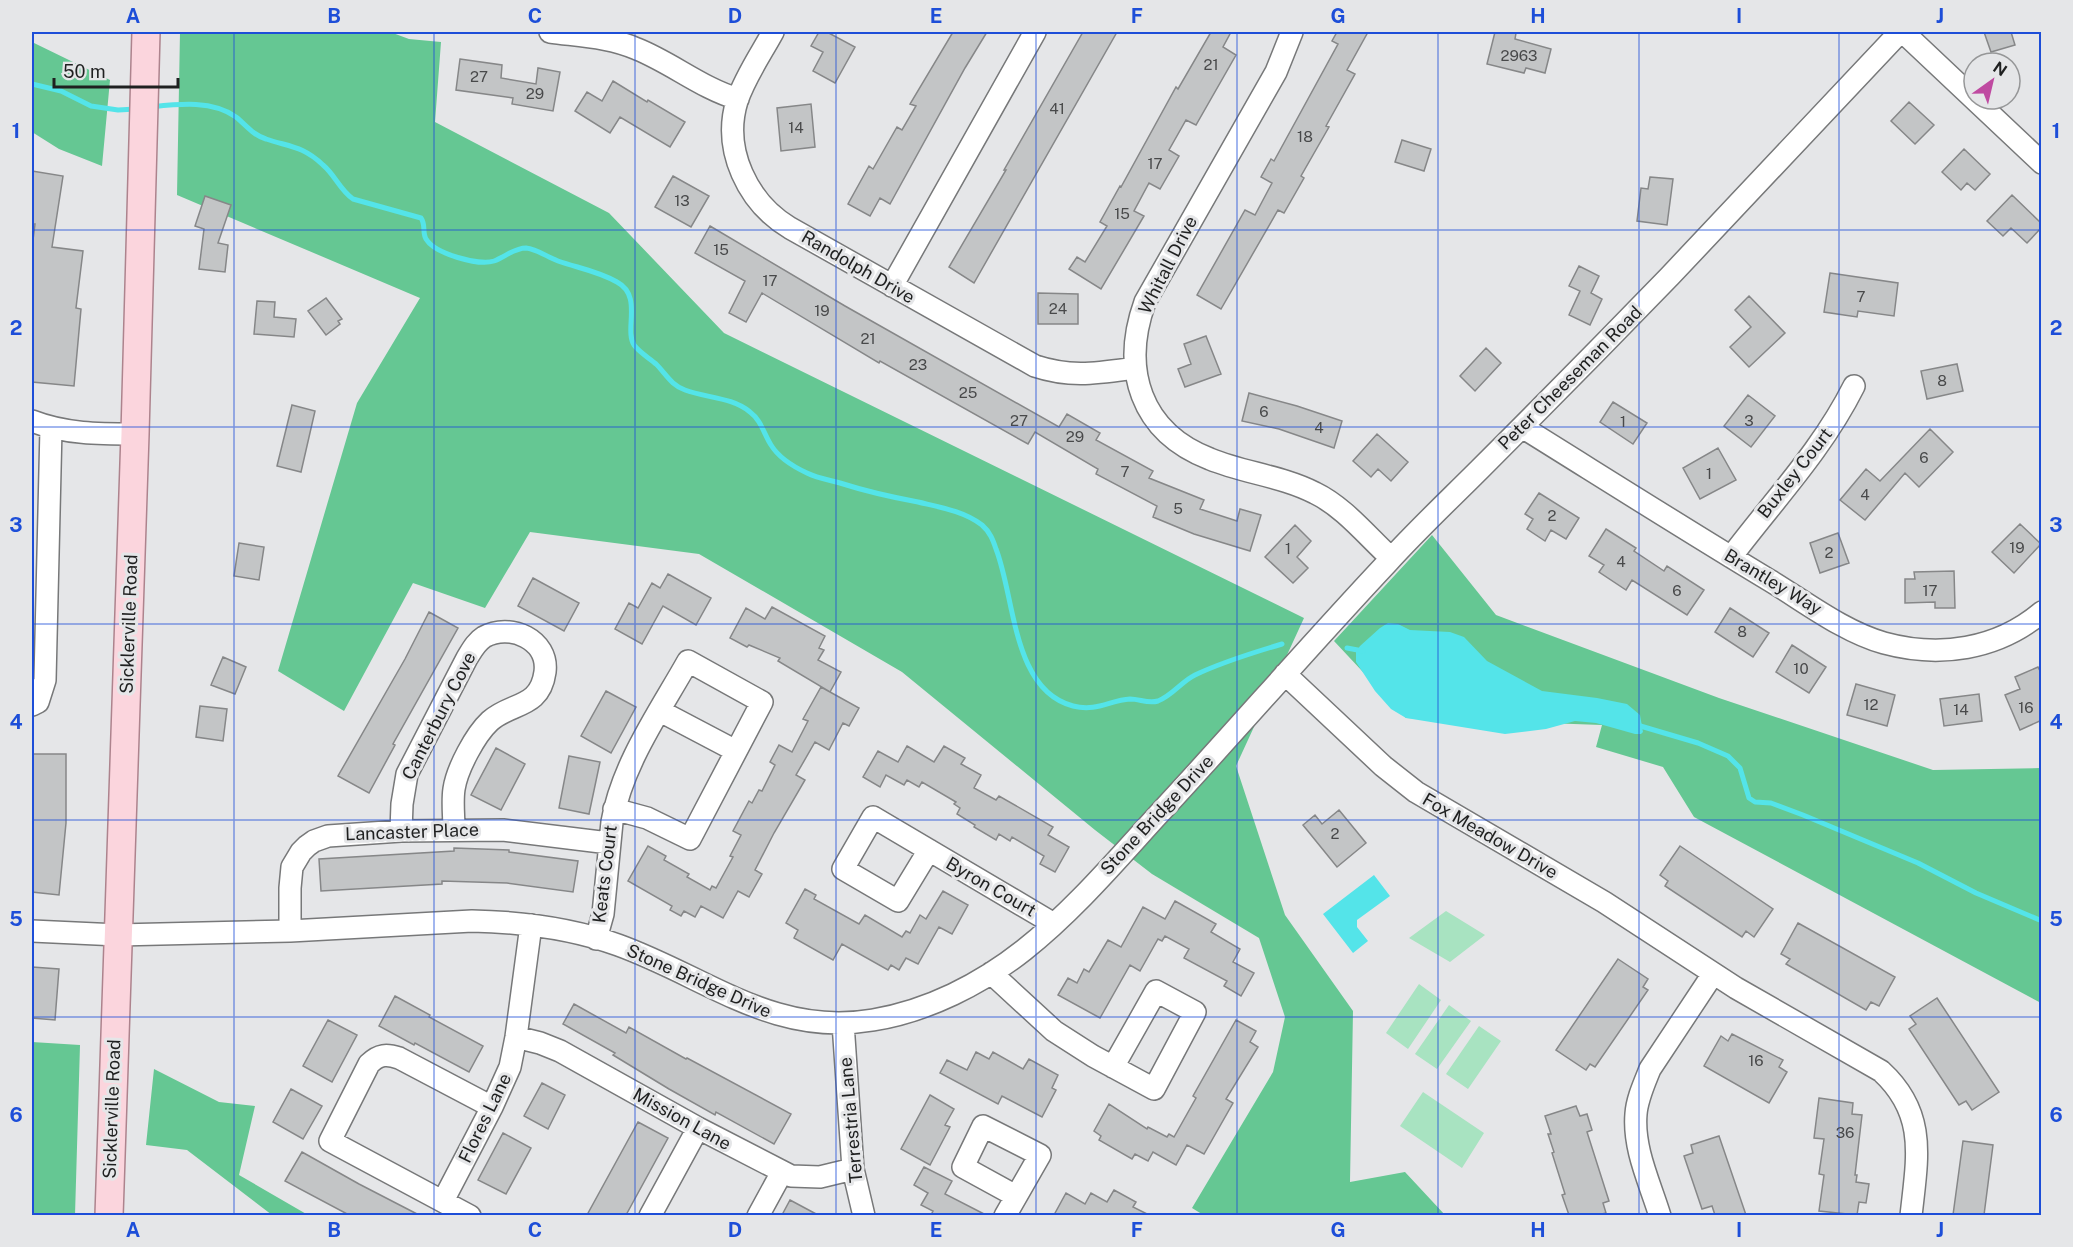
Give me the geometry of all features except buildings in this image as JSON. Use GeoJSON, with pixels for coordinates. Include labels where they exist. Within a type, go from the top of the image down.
{"type":"FeatureCollection","features":[{"type":"Feature","properties":{"kind":"main road","name":"Sicklerville Road"},"geometry":{"type":"LineString","coordinates":[[109,1215],[146,32]]}},
{"type":"Feature","properties":{"kind":"street"},"geometry":{"type":"LineString","coordinates":[[550,32],[625,44],[649,54],[717,92],[738,99]]}},
{"type":"Feature","properties":{"kind":"street","name":"Randolph Drive"},"geometry":{"type":"LineString","coordinates":[[773,32],[738,99],[734,125],[737,158],[744,178],[762,207],[790,228],[1035,366],[1064,374],[1079,375],[1135,368]]}},
{"type":"Feature","properties":{"kind":"street"},"geometry":{"type":"LineString","coordinates":[[892,286],[1035,32]]}},
{"type":"Feature","properties":{"kind":"street","name":"Whitall Drive"},"geometry":{"type":"LineString","coordinates":[[1292,32],[1276,72],[1145,302],[1137,329],[1135,368],[1141,393],[1153,414],[1169,434],[1188,449],[1221,464],[1293,483],[1324,497],[1344,513],[1390,558]]}},
{"type":"Feature","properties":{"kind":"street"},"geometry":{"type":"LineString","coordinates":[[1901,32],[2042,163]]}},
{"type":"Feature","properties":{"kind":"street","name":"Peter Cheeseman Road"},"geometry":{"type":"LineString","coordinates":[[1241,725],[1390,558],[1671,274],[1901,32]]}},
{"type":"Feature","properties":{"kind":"street","name":"Buxley Court"},"geometry":{"type":"LineString","coordinates":[[1731,557],[1822,441],[1854,386]]}},
{"type":"Feature","properties":{"kind":"street"},"geometry":{"type":"LineString","coordinates":[[32,705],[38,702],[45,680],[41,424],[84,433],[135,434]]}},
{"type":"Feature","properties":{"kind":"street","name":"Brantley Way"},"geometry":{"type":"LineString","coordinates":[[1522,427],[1731,557],[1870,639],[1908,648],[1946,651],[1978,646],[2023,626],[2042,612]]}},
{"type":"Feature","properties":{"kind":"street","name":"Canterbury Cove"},"geometry":{"type":"LineString","coordinates":[[401,831],[400,816],[407,774],[467,658],[484,637],[498,631],[513,631],[527,638],[540,649],[545,667],[542,684],[539,692],[527,703],[491,720],[476,738],[456,782],[453,795],[454,830]]}},
{"type":"Feature","properties":{"kind":"street","name":"Keats Court"},"geometry":{"type":"LineString","coordinates":[[596,939],[603,914],[609,843],[614,809],[620,788],[628,769],[688,661],[762,702],[690,838],[647,818],[614,809]]}},
{"type":"Feature","properties":{"kind":"street","name":"Fox Meadow Drive"},"geometry":{"type":"LineString","coordinates":[[1285,674],[1383,765],[1416,792],[1604,902],[1713,974],[1869,1062],[1892,1080],[1907,1104],[1917,1132],[1917,1161],[1911,1215]]}},
{"type":"Feature","properties":{"kind":"street"},"geometry":{"type":"LineString","coordinates":[[660,711],[736,751]]}},
{"type":"Feature","properties":{"kind":"street","name":"Stone Bridge Drive"},"geometry":{"type":"LineString","coordinates":[[32,932],[118,934],[290,931],[472,921],[531,925],[574,932],[596,939],[653,960],[734,999],[796,1020],[843,1023],[874,1020],[951,995],[991,973],[1024,950],[1054,924],[1119,857],[1241,725]]}},
{"type":"Feature","properties":{"kind":"street","name":"Lancaster Place"},"geometry":{"type":"LineString","coordinates":[[290,931],[292,867],[307,846],[328,836],[401,831],[503,830],[609,843]]}},
{"type":"Feature","properties":{"kind":"street","name":"Byron Court"},"geometry":{"type":"LineString","coordinates":[[929,850],[1054,924]]}},
{"type":"Feature","properties":{"kind":"street","name":"Flores Lane"},"geometry":{"type":"LineString","coordinates":[[443,1201],[506,1080],[516,1037],[531,925]]}},
{"type":"Feature","properties":{"kind":"street"},"geometry":{"type":"LineString","coordinates":[[991,973],[1054,1031],[1113,1067],[1154,1089],[1196,1012],[1156,991],[1113,1067]]}},
{"type":"Feature","properties":{"kind":"street"},"geometry":{"type":"LineString","coordinates":[[1660,1215],[1639,1150],[1635,1125],[1637,1106],[1643,1085],[1659,1053],[1713,974]]}},
{"type":"Feature","properties":{"kind":"street","name":"Terrestria Lane"},"geometry":{"type":"LineString","coordinates":[[843,1023],[853,1169],[864,1215]]}},
{"type":"Feature","properties":{"kind":"street","name":"Mission Lane"},"geometry":{"type":"LineString","coordinates":[[516,1037],[560,1051],[790,1176],[809,1178],[853,1169]]}},
{"type":"Feature","properties":{"kind":"street"},"geometry":{"type":"LineString","coordinates":[[470,1215],[330,1141],[369,1064],[380,1056],[389,1055],[399,1058],[492,1107]]}},
{"type":"Feature","properties":{"kind":"street"},"geometry":{"type":"LineString","coordinates":[[650,1215],[698,1128]]}},
{"type":"Feature","properties":{"kind":"street"},"geometry":{"type":"LineString","coordinates":[[758,1215],[782,1172]]}},
{"type":"Feature","properties":{"kind":"street"},"geometry":{"type":"LineString","coordinates":[[1005,1215],[1016,1196]]}},
{"type":"Feature","properties":{"kind":"green space"},"geometry":{"type":"Polygon","coordinates":[[[180,32],[390,32],[409,39],[441,42],[435,122],[609,213],[724,333],[1304,618],[1236,766],[1285,915],[1353,1011],[1350,1182],[1405,1172],[1445,1215],[1205,1216],[1192,1208],[1273,1072],[1285,1017],[1259,938],[1152,874],[902,672],[699,554],[530,532],[485,608],[413,583],[344,711],[278,671],[357,403],[420,298],[177,195],[180,32]]]}},
{"type":"Feature","properties":{"kind":"green space"},"geometry":{"type":"Polygon","coordinates":[[[32,42],[110,80],[102,166],[59,149],[32,132],[32,42]]]}},
{"type":"Feature","properties":{"kind":"green space"},"geometry":{"type":"Polygon","coordinates":[[[1432,535],[1496,615],[1719,698],[1933,770],[2041,768],[2041,1003],[1694,817],[1663,767],[1596,747],[1602,725],[1406,718],[1334,641],[1432,535]]]}},
{"type":"Feature","properties":{"kind":"green space"},"geometry":{"type":"Polygon","coordinates":[[[1446,911],[1485,935],[1450,962],[1409,938],[1446,911]]]}},
{"type":"Feature","properties":{"kind":"green space"},"geometry":{"type":"Polygon","coordinates":[[[1419,984],[1441,1000],[1408,1049],[1386,1033],[1419,984]]]}},
{"type":"Feature","properties":{"kind":"green space"},"geometry":{"type":"Polygon","coordinates":[[[1449,1005],[1471,1021],[1437,1069],[1415,1054],[1449,1005]]]}},
{"type":"Feature","properties":{"kind":"green space"},"geometry":{"type":"Polygon","coordinates":[[[1479,1026],[1501,1041],[1468,1089],[1446,1074],[1479,1026]]]}},
{"type":"Feature","properties":{"kind":"green space"},"geometry":{"type":"Polygon","coordinates":[[[32,1042],[80,1045],[75,1215],[32,1215],[32,1042]]]}},
{"type":"Feature","properties":{"kind":"green space"},"geometry":{"type":"Polygon","coordinates":[[[154,1069],[219,1102],[255,1106],[239,1175],[308,1215],[272,1215],[187,1150],[146,1145],[154,1069]]]}},
{"type":"Feature","properties":{"kind":"green space"},"geometry":{"type":"Polygon","coordinates":[[[1423,1092],[1484,1133],[1462,1168],[1400,1126],[1423,1092]]]}},
{"type":"Feature","properties":{"kind":"water"},"geometry":{"type":"Polygon","coordinates":[[[1388,623],[1398,624],[1410,630],[1450,632],[1464,637],[1487,661],[1542,691],[1627,704],[1640,715],[1643,732],[1635,734],[1596,723],[1575,721],[1546,729],[1505,734],[1406,718],[1391,709],[1375,691],[1356,662],[1356,652],[1360,646],[1388,623]]]}},
{"type":"Feature","properties":{"kind":"water"},"geometry":{"type":"Polygon","coordinates":[[[1374,875],[1390,896],[1357,920],[1357,927],[1368,941],[1353,953],[1323,914],[1374,875]]]}},
{"type":"Feature","properties":{"kind":"waterway"},"geometry":{"type":"LineString","coordinates":[[32,84],[61,91],[91,106],[118,110],[136,109]]}},
{"type":"Feature","properties":{"kind":"waterway"},"geometry":{"type":"LineString","coordinates":[[151,107],[195,104],[227,112],[261,137],[309,154],[327,169],[353,199],[421,218],[426,239],[438,249],[458,258],[478,262],[494,261],[517,249],[526,248],[617,282],[625,288],[629,296],[631,338],[636,348],[680,388],[735,403],[750,412],[760,423],[774,450],[792,465],[819,478],[951,510],[982,525],[989,533],[996,549],[1019,640],[1027,662],[1038,681],[1053,697],[1073,706],[1089,708],[1130,699],[1158,701],[1195,675],[1226,662],[1282,644]]}},
{"type":"Feature","properties":{"kind":"waterway"},"geometry":{"type":"LineString","coordinates":[[1347,648],[1363,651]]}},
{"type":"Feature","properties":{"kind":"waterway"},"geometry":{"type":"LineString","coordinates":[[1637,725],[1698,743],[1728,756],[1740,768],[1749,798],[1755,802],[1771,803],[1803,815],[1918,863],[1976,893],[2042,921]]}}]}
